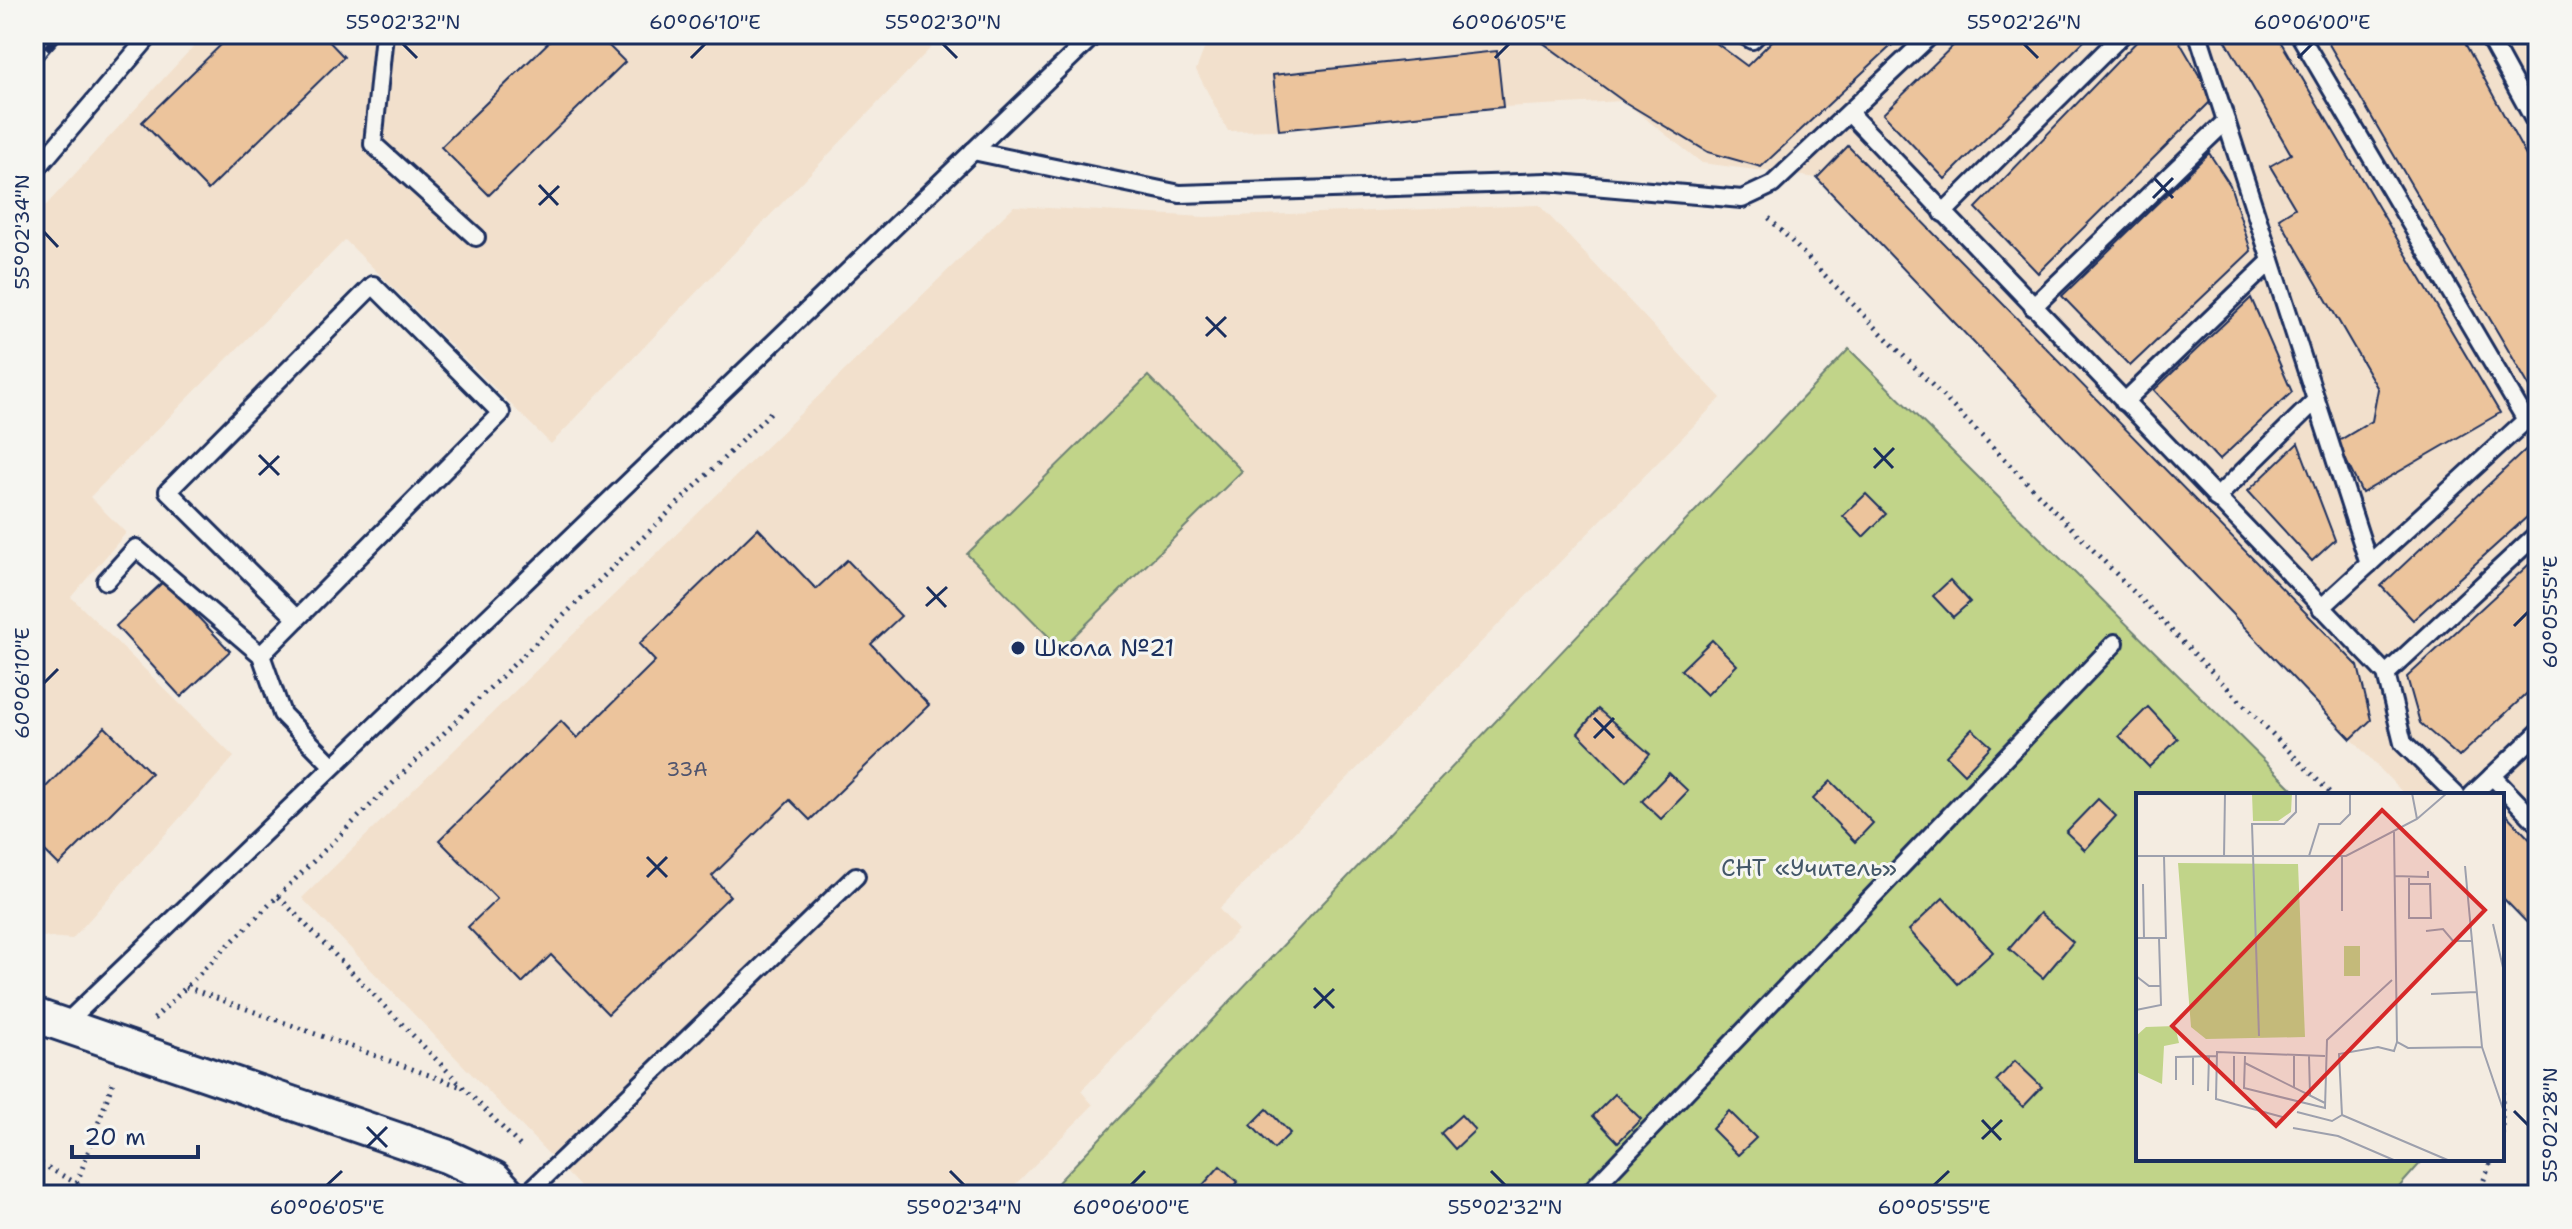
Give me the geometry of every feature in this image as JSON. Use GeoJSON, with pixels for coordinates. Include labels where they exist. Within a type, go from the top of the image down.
{"type":"FeatureCollection","features":[{"type":"Feature","properties":{"kind":"street"},"geometry":{"type":"LineString","coordinates":[[49,1020],[446,1156],[494,1178],[510,1195]]}},
{"type":"Feature","properties":{"kind":"lane"},"geometry":{"type":"LineString","coordinates":[[34,172],[151,34]]}},
{"type":"Feature","properties":{"kind":"lane"},"geometry":{"type":"LineString","coordinates":[[384,34],[373,144],[476,237]]}},
{"type":"Feature","properties":{"kind":"lane"},"geometry":{"type":"LineString","coordinates":[[49,1020],[332,765],[1095,34]]}},
{"type":"Feature","properties":{"kind":"lane"},"geometry":{"type":"LineString","coordinates":[[1742,34],[1752,40],[1758,34]]}},
{"type":"Feature","properties":{"kind":"lane"},"geometry":{"type":"LineString","coordinates":[[973,151],[1180,194],[1547,182],[1742,199],[1772,185],[1932,34]]}},
{"type":"Feature","properties":{"kind":"lane"},"geometry":{"type":"LineString","coordinates":[[1943,213],[2123,34]]}},
{"type":"Feature","properties":{"kind":"lane"},"geometry":{"type":"LineString","coordinates":[[2198,34],[2369,564]]}},
{"type":"Feature","properties":{"kind":"lane"},"geometry":{"type":"LineString","coordinates":[[2299,34],[2526,420],[2321,608]]}},
{"type":"Feature","properties":{"kind":"lane"},"geometry":{"type":"LineString","coordinates":[[2487,34],[2538,127]]}},
{"type":"Feature","properties":{"kind":"lane"},"geometry":{"type":"LineString","coordinates":[[1849,113],[2386,674],[2403,743],[2454,793]]}},
{"type":"Feature","properties":{"kind":"lane"},"geometry":{"type":"LineString","coordinates":[[2033,307],[2226,121]]}},
{"type":"Feature","properties":{"kind":"lane"},"geometry":{"type":"LineString","coordinates":[[2124,402],[2271,261]]}},
{"type":"Feature","properties":{"kind":"lane"},"geometry":{"type":"LineString","coordinates":[[261,655],[297,619],[501,413],[373,285],[168,491],[297,619]]}},
{"type":"Feature","properties":{"kind":"lane"},"geometry":{"type":"LineString","coordinates":[[2216,498],[2316,400]]}},
{"type":"Feature","properties":{"kind":"lane"},"geometry":{"type":"LineString","coordinates":[[2386,674],[2538,533]]}},
{"type":"Feature","properties":{"kind":"lane"},"geometry":{"type":"LineString","coordinates":[[106,581],[136,548],[261,655],[282,714],[332,765]]}},
{"type":"Feature","properties":{"kind":"lane"},"geometry":{"type":"LineString","coordinates":[[1587,1195],[2115,643]]}},
{"type":"Feature","properties":{"kind":"lane"},"geometry":{"type":"LineString","coordinates":[[2474,793],[2538,733]]}},
{"type":"Feature","properties":{"kind":"lane"},"geometry":{"type":"LineString","coordinates":[[2492,776],[2538,824]]}},
{"type":"Feature","properties":{"kind":"lane"},"geometry":{"type":"LineString","coordinates":[[526,1195],[856,876]]}},
{"type":"Feature","properties":{"kind":"path"},"geometry":{"type":"LineString","coordinates":[[1742,199],[1771,219],[2330,793]]}},
{"type":"Feature","properties":{"kind":"path"},"geometry":{"type":"LineString","coordinates":[[77,1183],[126,1047],[774,409]]}},
{"type":"Feature","properties":{"kind":"path"},"geometry":{"type":"LineString","coordinates":[[278,896],[548,1174]]}},
{"type":"Feature","properties":{"kind":"path"},"geometry":{"type":"LineString","coordinates":[[186,987],[463,1087]]}},
{"type":"Feature","properties":{"kind":"path"},"geometry":{"type":"LineString","coordinates":[[34,1160],[98,1195]]}},
{"type":"Feature","properties":{"kind":"path"},"geometry":{"type":"LineString","coordinates":[[2478,1195],[2491,1161]]}},
{"type":"Feature","properties":{"kind":"shaded area"},"geometry":{"type":"Polygon","coordinates":[[[205,34],[944,34],[551,444],[345,240],[90,497],[126,533],[71,597],[234,757],[72,939],[34,936],[34,218],[205,34]]]}},
{"type":"Feature","properties":{"kind":"shaded area"},"geometry":{"type":"Polygon","coordinates":[[[1210,34],[2538,34],[2538,934],[2504,899],[2504,793],[2403,793],[1817,178],[1702,163],[1623,101],[1503,107],[1279,130],[1228,131],[1196,70],[1210,34]]]}},
{"type":"Feature","properties":{"kind":"shaded area","name":"Школа №21"},"geometry":{"type":"Polygon","coordinates":[[[1539,205],[1721,398],[1219,909],[1238,930],[1081,1091],[1093,1105],[1005,1195],[588,1195],[302,898],[1014,206],[1205,217],[1539,205]]]}},
{"type":"Feature","properties":{"kind":"green space","name":"СНТ «Учитель»"},"geometry":{"type":"Polygon","coordinates":[[[1849,349],[2297,793],[2136,793],[2136,1161],[2422,1161],[2392,1195],[1046,1195],[1849,349]]]}},
{"type":"Feature","properties":{"kind":"green space"},"geometry":{"type":"Polygon","coordinates":[[[1148,376],[1242,471],[1061,649],[967,554],[1148,376]]]}},
{"type":"Feature","properties":{"kind":"building"},"geometry":{"type":"Polygon","coordinates":[[[232,34],[322,34],[344,57],[208,190],[142,122],[232,34]]]}},
{"type":"Feature","properties":{"kind":"building"},"geometry":{"type":"Polygon","coordinates":[[[557,34],[597,34],[625,62],[489,195],[441,147],[557,34]]]}},
{"type":"Feature","properties":{"kind":"building"},"geometry":{"type":"Polygon","coordinates":[[[1531,34],[1704,34],[1747,66],[1779,34],[1904,34],[1761,167],[1708,152],[1623,101],[1531,34]]]}},
{"type":"Feature","properties":{"kind":"building"},"geometry":{"type":"Polygon","coordinates":[[[1965,34],[2091,34],[1945,179],[1883,114],[1965,34]]]}},
{"type":"Feature","properties":{"kind":"building"},"geometry":{"type":"Polygon","coordinates":[[[2144,34],[2175,34],[2213,99],[2038,273],[1976,208],[2144,34]]]}},
{"type":"Feature","properties":{"kind":"building"},"geometry":{"type":"Polygon","coordinates":[[[2222,34],[2276,34],[2500,413],[2362,493],[2337,442],[2372,421],[2378,389],[2279,218],[2295,208],[2270,166],[2291,154],[2222,34]]]}},
{"type":"Feature","properties":{"kind":"building"},"geometry":{"type":"Polygon","coordinates":[[[2323,34],[2460,34],[2538,178],[2538,401],[2323,34]]]}},
{"type":"Feature","properties":{"kind":"building"},"geometry":{"type":"Polygon","coordinates":[[[1497,51],[1503,107],[1279,130],[1273,75],[1497,51]]]}},
{"type":"Feature","properties":{"kind":"building"},"geometry":{"type":"Polygon","coordinates":[[[1848,146],[2358,666],[2371,720],[2351,739],[1817,178],[1848,146]]]}},
{"type":"Feature","properties":{"kind":"building"},"geometry":{"type":"Polygon","coordinates":[[[2209,153],[2230,185],[2251,251],[2130,366],[2062,296],[2209,153]]]}},
{"type":"Feature","properties":{"kind":"building"},"geometry":{"type":"Polygon","coordinates":[[[2251,298],[2292,392],[2219,460],[2154,390],[2251,298]]]}},
{"type":"Feature","properties":{"kind":"building"},"geometry":{"type":"Polygon","coordinates":[[[2538,438],[2538,507],[2413,620],[2381,586],[2538,438]]]}},
{"type":"Feature","properties":{"kind":"building"},"geometry":{"type":"Polygon","coordinates":[[[2298,443],[2335,540],[2312,561],[2248,491],[2298,443]]]}},
{"type":"Feature","properties":{"kind":"building"},"geometry":{"type":"Polygon","coordinates":[[[1866,494],[1886,514],[1863,537],[1843,516],[1866,494]]]}},
{"type":"Feature","properties":{"kind":"building"},"geometry":{"type":"Polygon","coordinates":[[[758,528],[816,589],[847,560],[901,616],[871,644],[929,705],[810,820],[790,800],[712,876],[730,896],[608,1014],[551,955],[522,983],[468,927],[497,899],[439,840],[561,721],[577,738],[655,661],[639,644],[758,528]]]}},
{"type":"Feature","properties":{"kind":"building"},"geometry":{"type":"Polygon","coordinates":[[[2538,556],[2538,683],[2459,757],[2420,723],[2407,677],[2538,556]]]}},
{"type":"Feature","properties":{"kind":"building"},"geometry":{"type":"Polygon","coordinates":[[[1950,580],[1970,602],[1953,617],[1933,596],[1950,580]]]}},
{"type":"Feature","properties":{"kind":"building"},"geometry":{"type":"Polygon","coordinates":[[[164,581],[230,651],[181,697],[116,626],[164,581]]]}},
{"type":"Feature","properties":{"kind":"building"},"geometry":{"type":"Polygon","coordinates":[[[1712,640],[1737,665],[1707,695],[1681,670],[1712,640]]]}},
{"type":"Feature","properties":{"kind":"building"},"geometry":{"type":"Polygon","coordinates":[[[2148,707],[2178,739],[2149,767],[2119,736],[2148,707]]]}},
{"type":"Feature","properties":{"kind":"building"},"geometry":{"type":"Polygon","coordinates":[[[1598,709],[1650,754],[1626,782],[1578,733],[1598,709]]]}},
{"type":"Feature","properties":{"kind":"building"},"geometry":{"type":"Polygon","coordinates":[[[105,727],[151,773],[59,865],[34,840],[34,799],[105,727]]]}},
{"type":"Feature","properties":{"kind":"building"},"geometry":{"type":"Polygon","coordinates":[[[1972,729],[1991,746],[1964,774],[1946,756],[1972,729]]]}},
{"type":"Feature","properties":{"kind":"building"},"geometry":{"type":"Polygon","coordinates":[[[1669,773],[1688,791],[1661,819],[1642,801],[1669,773]]]}},
{"type":"Feature","properties":{"kind":"building"},"geometry":{"type":"Polygon","coordinates":[[[1831,781],[1873,823],[1855,842],[1813,799],[1831,781]]]}},
{"type":"Feature","properties":{"kind":"building"},"geometry":{"type":"Polygon","coordinates":[[[2098,799],[2116,816],[2085,850],[2066,832],[2098,799]]]}},
{"type":"Feature","properties":{"kind":"building"},"geometry":{"type":"Polygon","coordinates":[[[2504,812],[2538,848],[2538,934],[2504,899],[2504,812]]]}},
{"type":"Feature","properties":{"kind":"building"},"geometry":{"type":"Polygon","coordinates":[[[1943,898],[1993,952],[1958,984],[1909,930],[1943,898]]]}},
{"type":"Feature","properties":{"kind":"building"},"geometry":{"type":"Polygon","coordinates":[[[2040,913],[2073,942],[2043,978],[2009,949],[2040,913]]]}},
{"type":"Feature","properties":{"kind":"building"},"geometry":{"type":"Polygon","coordinates":[[[2015,1061],[2042,1087],[2023,1107],[1996,1081],[2015,1061]]]}},
{"type":"Feature","properties":{"kind":"building"},"geometry":{"type":"Polygon","coordinates":[[[1615,1094],[1641,1119],[1618,1142],[1593,1116],[1615,1094]]]}},
{"type":"Feature","properties":{"kind":"building"},"geometry":{"type":"Polygon","coordinates":[[[1267,1109],[1290,1133],[1274,1149],[1251,1125],[1267,1109]]]}},
{"type":"Feature","properties":{"kind":"building"},"geometry":{"type":"Polygon","coordinates":[[[1729,1111],[1756,1138],[1738,1155],[1712,1129],[1729,1111]]]}},
{"type":"Feature","properties":{"kind":"building"},"geometry":{"type":"Polygon","coordinates":[[[1461,1115],[1475,1130],[1455,1149],[1441,1133],[1461,1115]]]}},
{"type":"Feature","properties":{"kind":"building"},"geometry":{"type":"Polygon","coordinates":[[[1220,1166],[1238,1182],[1227,1195],[1194,1195],[1220,1166]]]}},
{"type":"Feature","properties":{"kind":"railway"},"geometry":{"type":"LineString","coordinates":[[34,63],[60,34]]}},
{"type":"Feature","properties":{"kind":"place","name":"Школа №21"},"geometry":{"type":"Point","coordinates":[1018,648]}}]}
